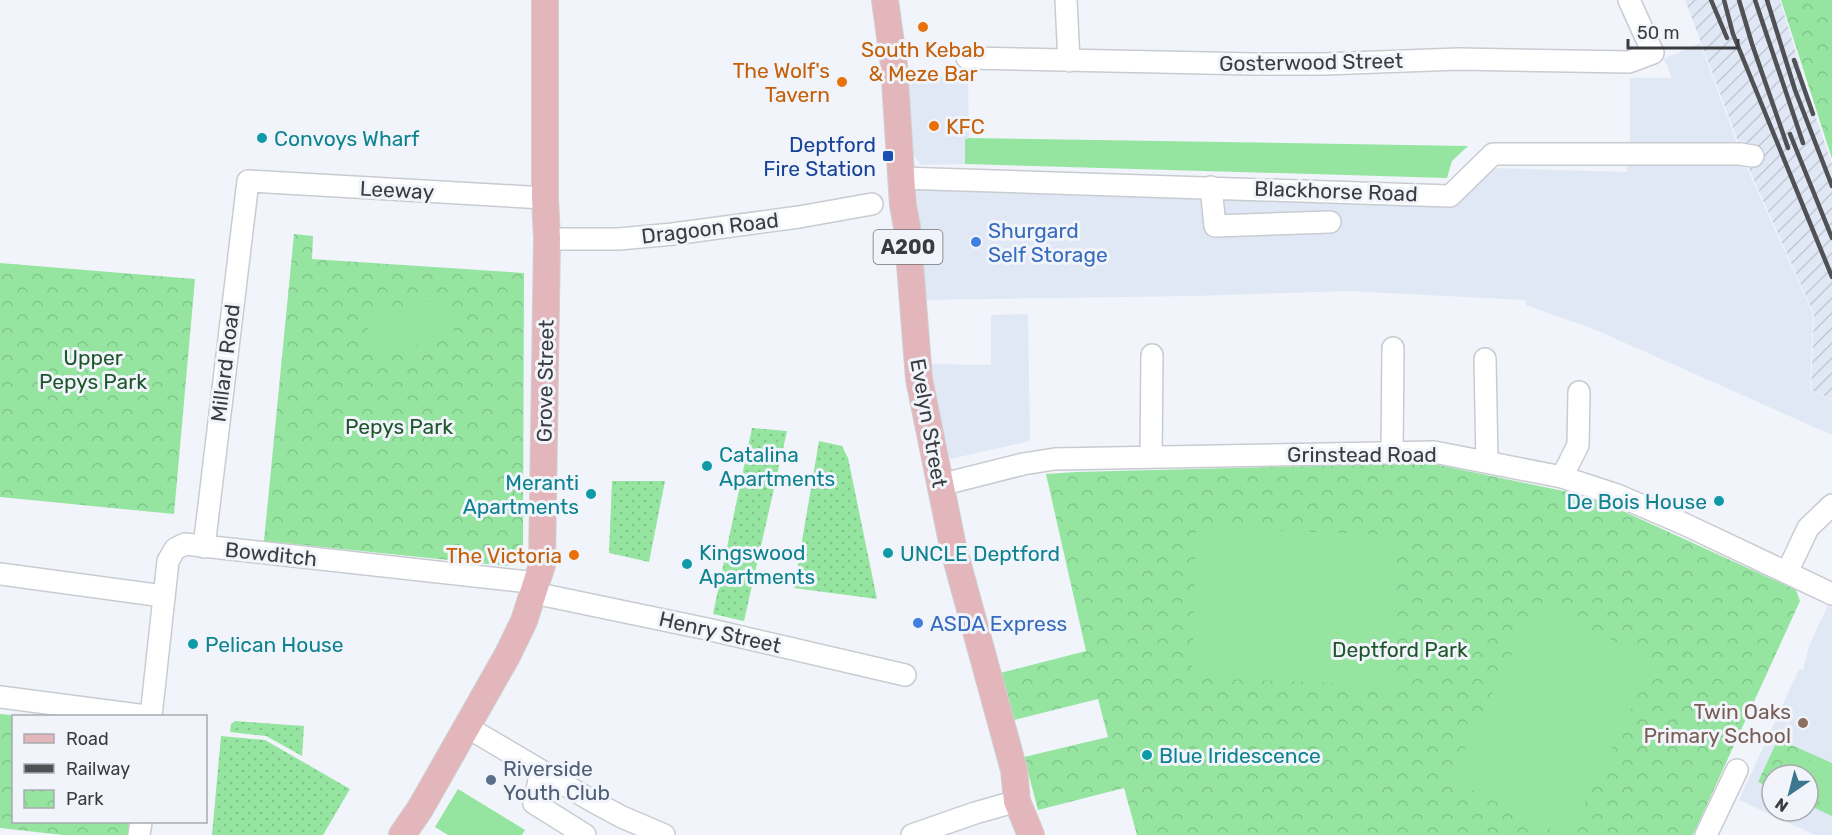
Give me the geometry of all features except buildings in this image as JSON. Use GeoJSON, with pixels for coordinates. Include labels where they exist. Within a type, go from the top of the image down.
{"type":"FeatureCollection","features":[{"type":"Feature","properties":{"kind":"main road","name":"Grove Street"},"geometry":{"type":"LineString","coordinates":[[402,835],[420,809],[507,656],[524,621],[542,565],[547,239],[545,0]]}},
{"type":"Feature","properties":{"kind":"main road","name":"Evelyn Street"},"geometry":{"type":"LineString","coordinates":[[885,0],[894,66],[916,365],[953,547],[1014,770],[1017,801],[1031,835]]}},
{"type":"Feature","properties":{"kind":"street"},"geometry":{"type":"LineString","coordinates":[[1066,0],[1069,61]]}},
{"type":"Feature","properties":{"kind":"street","name":"Gosterwood Street"},"geometry":{"type":"LineString","coordinates":[[967,58],[1289,64],[1458,59],[1629,62],[1653,53],[1629,0]]}},
{"type":"Feature","properties":{"kind":"street","name":"Blackhorse Road"},"geometry":{"type":"LineString","coordinates":[[901,178],[1450,196],[1493,153],[1740,154],[1753,156]]}},
{"type":"Feature","properties":{"kind":"street","name":"Leeway"},"geometry":{"type":"LineString","coordinates":[[248,181],[545,198]]}},
{"type":"Feature","properties":{"kind":"street","name":"Millard Road"},"geometry":{"type":"LineString","coordinates":[[204,547],[248,181]]}},
{"type":"Feature","properties":{"kind":"street"},"geometry":{"type":"LineString","coordinates":[[1211,187],[1215,226],[1330,222]]}},
{"type":"Feature","properties":{"kind":"street","name":"Dragoon Road"},"geometry":{"type":"LineString","coordinates":[[547,239],[619,239],[673,234],[799,217],[872,204]]}},
{"type":"Feature","properties":{"kind":"street"},"geometry":{"type":"LineString","coordinates":[[1392,452],[1393,348]]}},
{"type":"Feature","properties":{"kind":"street"},"geometry":{"type":"LineString","coordinates":[[1151,457],[1152,355]]}},
{"type":"Feature","properties":{"kind":"street"},"geometry":{"type":"LineString","coordinates":[[1485,359],[1487,461]]}},
{"type":"Feature","properties":{"kind":"street"},"geometry":{"type":"LineString","coordinates":[[1562,477],[1578,445],[1579,392]]}},
{"type":"Feature","properties":{"kind":"street","name":"Grinstead Road"},"geometry":{"type":"LineString","coordinates":[[940,485],[1023,464],[1055,459],[1434,452],[1562,477],[1617,495],[1832,594]]}},
{"type":"Feature","properties":{"kind":"street"},"geometry":{"type":"LineString","coordinates":[[1791,564],[1808,528],[1832,505]]}},
{"type":"Feature","properties":{"kind":"street","name":"Bowditch"},"geometry":{"type":"LineString","coordinates":[[151,715],[168,561],[175,549],[185,544],[535,588]]}},
{"type":"Feature","properties":{"kind":"street"},"geometry":{"type":"LineString","coordinates":[[0,574],[163,596]]}},
{"type":"Feature","properties":{"kind":"street","name":"Henry Street"},"geometry":{"type":"LineString","coordinates":[[535,588],[905,675]]}},
{"type":"Feature","properties":{"kind":"street"},"geometry":{"type":"LineString","coordinates":[[0,697],[131,715]]}},
{"type":"Feature","properties":{"kind":"street"},"geometry":{"type":"LineString","coordinates":[[467,727],[622,817],[664,835]]}},
{"type":"Feature","properties":{"kind":"street"},"geometry":{"type":"LineString","coordinates":[[1706,835],[1737,770]]}},
{"type":"Feature","properties":{"kind":"street"},"geometry":{"type":"LineString","coordinates":[[541,771],[534,803],[585,835]]}},
{"type":"Feature","properties":{"kind":"street"},"geometry":{"type":"LineString","coordinates":[[912,835],[1017,801]]}},
{"type":"Feature","properties":{"kind":"shaded area"},"geometry":{"type":"Polygon","coordinates":[[[1685,0],[1780,0],[1832,164],[1832,399],[1811,390],[1814,314],[1745,160],[1685,0]]]}},
{"type":"Feature","properties":{"kind":"shaded area"},"geometry":{"type":"Polygon","coordinates":[[[1700,43],[1743,159],[1813,314],[1810,390],[1832,400],[1832,435],[1596,330],[1526,305],[1525,300],[1348,291],[922,300],[917,190],[1016,190],[1186,199],[1460,204],[1461,196],[1489,168],[1627,172],[1630,141],[1630,78],[1672,78],[1664,59],[1700,43]]]}},
{"type":"Feature","properties":{"kind":"shaded area"},"geometry":{"type":"Polygon","coordinates":[[[968,76],[969,138],[965,139],[965,164],[921,165],[913,154],[907,77],[968,76]]]}},
{"type":"Feature","properties":{"kind":"shaded area"},"geometry":{"type":"Polygon","coordinates":[[[1028,314],[1030,441],[950,459],[929,364],[991,365],[991,315],[1028,314]]]}},
{"type":"Feature","properties":{"kind":"shaded area","name":"Twin Oaks Primary School"},"geometry":{"type":"Polygon","coordinates":[[[1828,605],[1832,607],[1832,835],[1815,835],[1789,823],[1820,823],[1820,763],[1760,763],[1760,810],[1739,800],[1799,669],[1803,670],[1809,646],[1828,605]]]}},
{"type":"Feature","properties":{"kind":"green space"},"geometry":{"type":"Polygon","coordinates":[[[1781,0],[1832,0],[1832,159],[1781,0]]]}},
{"type":"Feature","properties":{"kind":"green space"},"geometry":{"type":"Polygon","coordinates":[[[965,139],[1468,146],[1452,161],[1447,178],[965,164],[965,139]]]}},
{"type":"Feature","properties":{"kind":"green space","name":"Pepys Park"},"geometry":{"type":"Polygon","coordinates":[[[294,234],[313,236],[312,259],[524,273],[523,548],[507,566],[264,541],[294,234]]]}},
{"type":"Feature","properties":{"kind":"green space","name":"Upper Pepys Park"},"geometry":{"type":"Polygon","coordinates":[[[0,263],[195,279],[174,514],[0,497],[0,263]]]}},
{"type":"Feature","properties":{"kind":"green space"},"geometry":{"type":"Polygon","coordinates":[[[445,297],[455,337],[374,355],[365,316],[445,297]]]}},
{"type":"Feature","properties":{"kind":"green space"},"geometry":{"type":"Polygon","coordinates":[[[752,428],[787,431],[744,621],[713,614],[752,428]]]}},
{"type":"Feature","properties":{"kind":"green space"},"geometry":{"type":"Polygon","coordinates":[[[819,441],[842,446],[848,458],[877,599],[794,588],[819,441]]]}},
{"type":"Feature","properties":{"kind":"green space","name":"Deptford Park"},"geometry":{"type":"Polygon","coordinates":[[[1429,463],[1592,497],[1796,590],[1800,601],[1693,835],[1137,835],[1124,788],[1038,810],[1024,757],[1108,737],[1098,699],[1014,720],[1000,673],[1086,651],[1046,474],[1429,463]]]}},
{"type":"Feature","properties":{"kind":"green space"},"geometry":{"type":"Polygon","coordinates":[[[612,481],[665,481],[649,562],[609,553],[612,481]]]}},
{"type":"Feature","properties":{"kind":"green space"},"geometry":{"type":"Polygon","coordinates":[[[1196,528],[1397,535],[1393,685],[1192,678],[1196,528]]]}},
{"type":"Feature","properties":{"kind":"green space"},"geometry":{"type":"Polygon","coordinates":[[[1537,603],[1655,661],[1569,835],[1562,835],[1450,779],[1537,603]]]}},
{"type":"Feature","properties":{"kind":"green space"},"geometry":{"type":"Polygon","coordinates":[[[0,714],[12,715],[12,823],[130,823],[129,835],[63,835],[0,828],[0,714]]]}},
{"type":"Feature","properties":{"kind":"green space"},"geometry":{"type":"Polygon","coordinates":[[[235,721],[304,726],[302,756],[266,736],[230,732],[231,724],[235,721]]]}},
{"type":"Feature","properties":{"kind":"green space"},"geometry":{"type":"Polygon","coordinates":[[[221,736],[265,740],[350,789],[323,835],[212,835],[221,736]]]}},
{"type":"Feature","properties":{"kind":"green space"},"geometry":{"type":"Polygon","coordinates":[[[1778,739],[1832,763],[1832,816],[1820,810],[1820,763],[1767,763],[1778,739]]]}},
{"type":"Feature","properties":{"kind":"green space"},"geometry":{"type":"Polygon","coordinates":[[[1788,751],[1814,763],[1782,763],[1788,751]]]}},
{"type":"Feature","properties":{"kind":"green space"},"geometry":{"type":"Polygon","coordinates":[[[1820,766],[1832,771],[1832,808],[1820,802],[1820,766]]]}},
{"type":"Feature","properties":{"kind":"green space"},"geometry":{"type":"Polygon","coordinates":[[[458,789],[525,830],[522,835],[448,835],[435,827],[458,789]]]}},
{"type":"Feature","properties":{"kind":"railway"},"geometry":{"type":"LineString","coordinates":[[1711,0],[1727,38]]}},
{"type":"Feature","properties":{"kind":"railway"},"geometry":{"type":"LineString","coordinates":[[1724,0],[1733,34],[1832,277]]}},
{"type":"Feature","properties":{"kind":"railway"},"geometry":{"type":"LineString","coordinates":[[1739,0],[1788,148]]}},
{"type":"Feature","properties":{"kind":"railway"},"geometry":{"type":"LineString","coordinates":[[1755,0],[1803,143]]}},
{"type":"Feature","properties":{"kind":"railway"},"geometry":{"type":"LineString","coordinates":[[1767,0],[1795,90],[1832,186]]}},
{"type":"Feature","properties":{"kind":"railway"},"geometry":{"type":"LineString","coordinates":[[1794,60],[1813,114]]}},
{"type":"Feature","properties":{"kind":"railway"},"geometry":{"type":"LineString","coordinates":[[1790,134],[1832,238]]}},
{"type":"Feature","properties":{"kind":"place","name":"South Kebab & Meze Bar"},"geometry":{"type":"Point","coordinates":[923,27]}},
{"type":"Feature","properties":{"kind":"place","name":"The Wolf's Tavern"},"geometry":{"type":"Point","coordinates":[842,82]}},
{"type":"Feature","properties":{"kind":"place","name":"KFC"},"geometry":{"type":"Point","coordinates":[934,126]}},
{"type":"Feature","properties":{"kind":"place","name":"Convoys Wharf"},"geometry":{"type":"Point","coordinates":[262,138]}},
{"type":"Feature","properties":{"kind":"place","name":"Deptford Fire Station"},"geometry":{"type":"Point","coordinates":[888,156]}},
{"type":"Feature","properties":{"kind":"place","name":"Shurgard Self Storage"},"geometry":{"type":"Point","coordinates":[976,242]}},
{"type":"Feature","properties":{"kind":"place","name":"Catalina Apartments"},"geometry":{"type":"Point","coordinates":[707,466]}},
{"type":"Feature","properties":{"kind":"place","name":"Meranti Apartments"},"geometry":{"type":"Point","coordinates":[591,494]}},
{"type":"Feature","properties":{"kind":"place","name":"De Bois House"},"geometry":{"type":"Point","coordinates":[1719,501]}},
{"type":"Feature","properties":{"kind":"place","name":"UNCLE Deptford"},"geometry":{"type":"Point","coordinates":[888,553]}},
{"type":"Feature","properties":{"kind":"place","name":"The Victoria"},"geometry":{"type":"Point","coordinates":[574,555]}},
{"type":"Feature","properties":{"kind":"place","name":"Kingswood Apartments"},"geometry":{"type":"Point","coordinates":[687,564]}},
{"type":"Feature","properties":{"kind":"place","name":"ASDA Express"},"geometry":{"type":"Point","coordinates":[918,623]}},
{"type":"Feature","properties":{"kind":"place","name":"Pelican House"},"geometry":{"type":"Point","coordinates":[193,644]}},
{"type":"Feature","properties":{"kind":"place","name":"Twin Oaks Primary School"},"geometry":{"type":"Point","coordinates":[1803,723]}},
{"type":"Feature","properties":{"kind":"place","name":"Blue Iridescence"},"geometry":{"type":"Point","coordinates":[1147,755]}},
{"type":"Feature","properties":{"kind":"place","name":"Riverside Youth Club"},"geometry":{"type":"Point","coordinates":[491,780]}}]}
